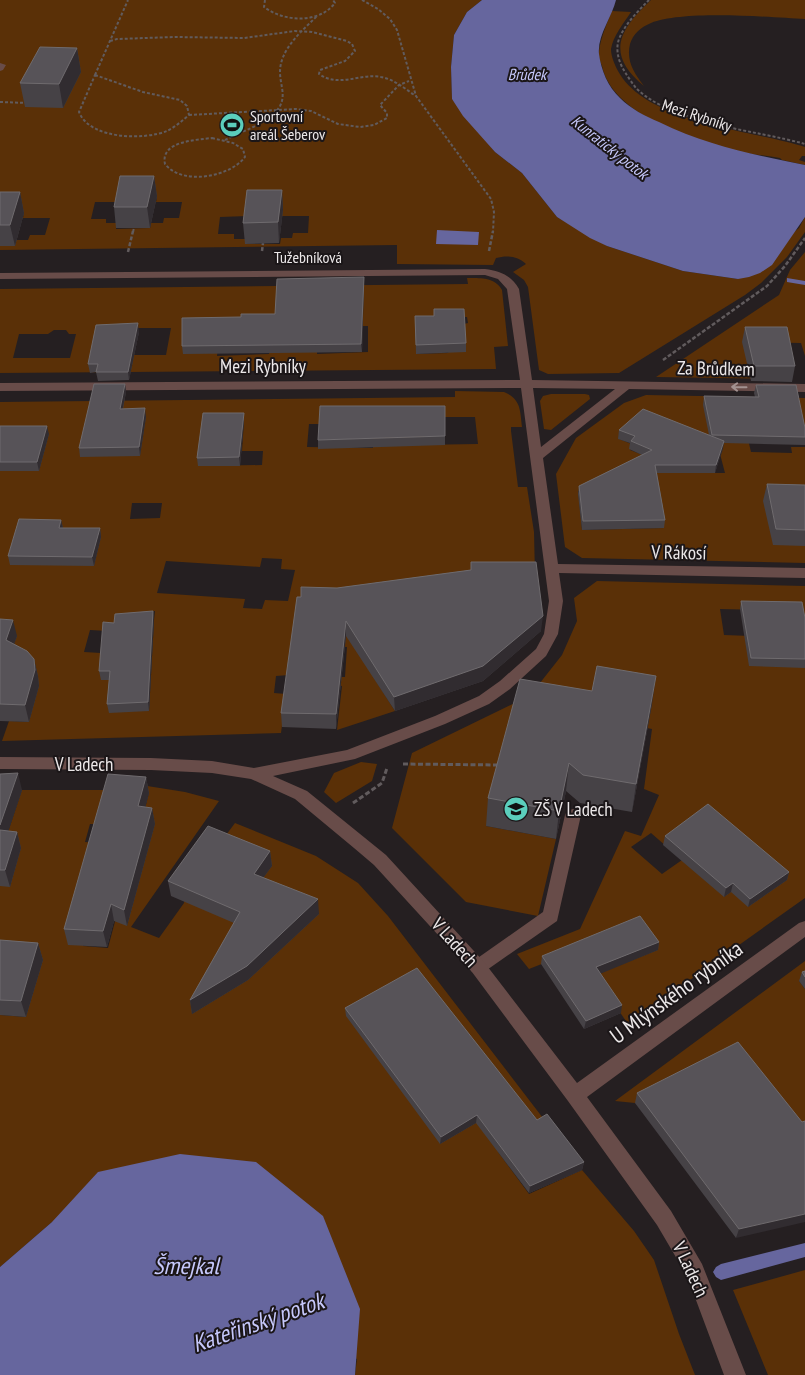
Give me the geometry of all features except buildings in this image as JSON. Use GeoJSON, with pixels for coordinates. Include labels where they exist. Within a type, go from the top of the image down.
{"type":"FeatureCollection","features":[{"type":"Feature","properties":{"kind":"street","name":"Tužebníková"},"geometry":{"type":"LineString","coordinates":[[0,276],[484,272],[503,277],[510,283],[513,289],[526,384]]}},
{"type":"Feature","properties":{"kind":"street"},"geometry":{"type":"LineString","coordinates":[[254,774],[349,755],[440,720],[484,700],[496,692],[541,652],[548,642],[554,621],[556,601],[526,384]]}},
{"type":"Feature","properties":{"kind":"street","name":"Mezi Rybníky"},"geometry":{"type":"LineString","coordinates":[[0,387],[627,385]]}},
{"type":"Feature","properties":{"kind":"street","name":"Za Brůdkem"},"geometry":{"type":"LineString","coordinates":[[627,385],[805,388]]}},
{"type":"Feature","properties":{"kind":"street"},"geometry":{"type":"LineString","coordinates":[[536,457],[627,385]]}},
{"type":"Feature","properties":{"kind":"street","name":"V Rákosí"},"geometry":{"type":"LineString","coordinates":[[552,568],[805,573]]}},
{"type":"Feature","properties":{"kind":"street","name":"V Ladech"},"geometry":{"type":"LineString","coordinates":[[0,763],[151,764],[212,767],[254,774],[301,795],[360,843],[380,860],[478,967],[575,1095],[681,1244],[695,1270],[735,1375]]}},
{"type":"Feature","properties":{"kind":"street"},"geometry":{"type":"LineString","coordinates":[[478,967],[551,916],[572,815]]}},
{"type":"Feature","properties":{"kind":"street","name":"U Mlýnského rybníka"},"geometry":{"type":"LineString","coordinates":[[575,1095],[805,928]]}},
{"type":"Feature","properties":{"kind":"path"},"geometry":{"type":"LineString","coordinates":[[128,0],[78,113],[85,121],[102,131],[122,136],[148,135],[170,128],[189,115],[278,110],[314,112],[337,123],[352,126],[373,126],[386,118],[387,113],[380,104],[399,85],[409,81]]}},
{"type":"Feature","properties":{"kind":"path"},"geometry":{"type":"LineString","coordinates":[[265,0],[264,7],[274,15],[295,18],[317,16]]}},
{"type":"Feature","properties":{"kind":"path"},"geometry":{"type":"LineString","coordinates":[[225,140],[235,143],[243,149],[246,155],[244,161],[238,167],[228,172],[215,175],[186,175],[168,167],[164,162],[164,156],[168,150],[176,145],[200,139],[225,140],[278,110],[283,96],[280,70],[284,55],[317,16],[333,8],[335,3],[333,0]]}},
{"type":"Feature","properties":{"kind":"path"},"geometry":{"type":"LineString","coordinates":[[362,0],[382,12],[397,26],[401,36],[409,81],[416,96],[491,199],[495,225],[484,272]]}},
{"type":"Feature","properties":{"kind":"path","name":"Mezi Rybníky"},"geometry":{"type":"LineString","coordinates":[[649,0],[625,28],[617,49],[626,75],[638,88],[662,105],[689,116],[805,143]]}},
{"type":"Feature","properties":{"kind":"path"},"geometry":{"type":"LineString","coordinates":[[110,41],[117,39],[175,37],[244,38],[303,31],[344,40],[352,44],[355,49],[354,54],[349,58],[320,70],[319,74],[322,77],[341,80],[378,76],[389,79],[416,96]]}},
{"type":"Feature","properties":{"kind":"path"},"geometry":{"type":"LineString","coordinates":[[94,75],[143,92],[180,100],[187,106],[189,115]]}},
{"type":"Feature","properties":{"kind":"path"},"geometry":{"type":"LineString","coordinates":[[0,102],[32,103]]}},
{"type":"Feature","properties":{"kind":"path"},"geometry":{"type":"LineString","coordinates":[[128,253],[134,228]]}},
{"type":"Feature","properties":{"kind":"path"},"geometry":{"type":"LineString","coordinates":[[627,385],[762,290],[785,266],[805,238]]}},
{"type":"Feature","properties":{"kind":"path"},"geometry":{"type":"LineString","coordinates":[[262,252],[263,243]]}},
{"type":"Feature","properties":{"kind":"path"},"geometry":{"type":"LineString","coordinates":[[399,763],[502,765]]}},
{"type":"Feature","properties":{"kind":"shaded area","name":"Sportovní areál Šeberov"},"geometry":{"type":"Polygon","coordinates":[[[0,0],[482,0],[467,12],[454,35],[451,67],[452,99],[495,152],[522,173],[557,217],[607,246],[683,271],[738,279],[799,228],[805,217],[805,232],[787,257],[761,283],[745,295],[619,373],[548,374],[539,370],[528,287],[524,280],[513,272],[526,264],[516,258],[508,256],[496,258],[493,265],[397,264],[397,245],[0,250],[0,246],[16,240],[28,240],[30,235],[45,235],[50,218],[23,218],[24,213],[0,213],[0,0]],[[157,197],[122,202],[95,202],[91,219],[106,219],[106,223],[117,223],[116,229],[150,228],[151,223],[163,223],[164,218],[179,218],[182,202],[156,202],[157,197]],[[282,210],[248,216],[220,217],[218,234],[234,234],[234,239],[245,239],[245,244],[280,244],[281,238],[292,238],[293,233],[308,233],[309,216],[282,216],[282,210]]]}},
{"type":"Feature","properties":{"kind":"shaded area"},"geometry":{"type":"Polygon","coordinates":[[[651,0],[805,0],[805,19],[704,15],[665,19],[651,23],[635,34],[631,40],[629,50],[632,66],[644,86],[624,63],[621,53],[621,42],[624,32],[631,22],[651,0]]]}},
{"type":"Feature","properties":{"kind":"shaded area"},"geometry":{"type":"Polygon","coordinates":[[[612,11],[631,12],[616,34],[611,49],[612,58],[618,71],[632,89],[652,103],[676,114],[703,123],[805,147],[805,156],[802,156],[799,160],[805,162],[805,165],[780,158],[741,152],[692,138],[653,121],[635,110],[620,97],[609,83],[599,58],[604,30],[612,11]]]}},
{"type":"Feature","properties":{"kind":"shaded area"},"geometry":{"type":"Polygon","coordinates":[[[805,252],[805,356],[801,343],[742,342],[779,379],[656,377],[779,295],[790,270],[805,252]]]}},
{"type":"Feature","properties":{"kind":"shaded area"},"geometry":{"type":"Polygon","coordinates":[[[467,278],[487,279],[491,280],[502,290],[508,346],[494,347],[496,369],[0,373],[0,289],[468,284],[467,278]],[[435,317],[416,354],[448,353],[464,324],[468,323],[467,317],[435,317]],[[220,326],[217,356],[269,354],[271,326],[220,326]],[[318,326],[317,354],[368,352],[368,326],[318,326]],[[120,328],[134,357],[134,355],[166,355],[171,328],[120,328]],[[54,330],[48,334],[19,334],[13,358],[70,358],[76,334],[69,334],[66,330],[54,330]]]}},
{"type":"Feature","properties":{"kind":"shaded area"},"geometry":{"type":"Polygon","coordinates":[[[455,391],[504,392],[514,398],[519,406],[522,427],[511,427],[511,431],[518,487],[527,487],[534,532],[535,576],[374,678],[395,711],[337,730],[342,686],[324,685],[325,677],[345,677],[347,647],[331,646],[337,602],[289,675],[276,676],[274,693],[286,694],[281,733],[2,741],[9,721],[29,722],[0,635],[0,402],[455,397],[455,391]],[[373,415],[320,424],[309,424],[307,447],[373,448],[373,415]],[[445,417],[416,445],[478,444],[475,417],[445,417]],[[244,421],[198,466],[262,465],[263,451],[242,451],[244,421]],[[132,503],[130,519],[160,518],[162,503],[132,503]],[[262,558],[260,567],[166,561],[157,593],[245,599],[243,608],[262,609],[265,600],[288,601],[295,570],[281,569],[282,559],[262,558]],[[155,611],[135,613],[108,631],[90,630],[84,652],[101,653],[112,679],[149,711],[155,611]]]}},
{"type":"Feature","properties":{"kind":"shaded area"},"geometry":{"type":"Polygon","coordinates":[[[551,394],[589,395],[590,399],[551,430],[544,429],[540,401],[543,396],[551,394]]]}},
{"type":"Feature","properties":{"kind":"shaded area"},"geometry":{"type":"Polygon","coordinates":[[[646,395],[805,398],[805,432],[802,429],[799,418],[752,417],[756,435],[747,435],[751,452],[792,453],[791,447],[805,447],[805,563],[582,558],[565,547],[556,474],[576,438],[624,403],[646,395]],[[642,417],[619,439],[634,445],[630,450],[653,459],[657,454],[664,456],[686,435],[642,417]],[[703,454],[708,473],[725,473],[720,454],[703,454]],[[603,486],[590,488],[590,491],[578,491],[582,530],[664,528],[660,509],[624,509],[622,490],[609,491],[603,486]]]}},
{"type":"Feature","properties":{"kind":"shaded area"},"geometry":{"type":"Polygon","coordinates":[[[597,581],[805,586],[805,637],[799,611],[720,609],[724,635],[805,638],[805,898],[628,1024],[577,950],[529,969],[517,954],[580,929],[625,831],[641,836],[659,795],[644,789],[652,729],[647,728],[651,704],[486,826],[556,839],[538,916],[466,902],[392,828],[412,753],[519,701],[536,688],[562,655],[577,621],[574,598],[597,581]],[[651,833],[631,847],[662,874],[682,860],[651,833]]]}},
{"type":"Feature","properties":{"kind":"shaded area"},"geometry":{"type":"Polygon","coordinates":[[[361,762],[377,764],[372,781],[336,803],[324,792],[334,773],[361,762]]]}},
{"type":"Feature","properties":{"kind":"shaded area"},"geometry":{"type":"Polygon","coordinates":[[[141,785],[185,792],[219,801],[131,927],[159,938],[184,903],[186,889],[235,823],[316,856],[358,883],[388,916],[546,1122],[498,1152],[529,1194],[582,1170],[634,1231],[654,1260],[695,1375],[355,1375],[357,1359],[52,1222],[0,1267],[0,1015],[26,1017],[0,956],[0,856],[22,790],[111,790],[141,785]],[[149,793],[102,824],[90,824],[85,842],[97,843],[83,946],[108,948],[149,793]]]}},
{"type":"Feature","properties":{"kind":"shaded area"},"geometry":{"type":"Polygon","coordinates":[[[805,961],[805,979],[799,981],[805,989],[805,1178],[635,1103],[615,1101],[805,961]]]}},
{"type":"Feature","properties":{"kind":"shaded area"},"geometry":{"type":"Polygon","coordinates":[[[805,1270],[805,1375],[768,1375],[733,1290],[805,1270]]]}},
{"type":"Feature","properties":{"kind":"water","name":"Brůdek"},"geometry":{"type":"Polygon","coordinates":[[[482,0],[616,0],[602,33],[599,54],[603,72],[616,94],[624,102],[649,117],[695,137],[730,148],[805,165],[805,217],[772,265],[760,273],[738,279],[683,271],[607,246],[590,238],[557,217],[522,173],[495,152],[463,116],[452,99],[451,67],[454,35],[467,12],[482,0]]]}},
{"type":"Feature","properties":{"kind":"water"},"geometry":{"type":"Polygon","coordinates":[[[437,230],[479,232],[478,245],[436,244],[437,230]]]}},
{"type":"Feature","properties":{"kind":"water","name":"Šmejkal"},"geometry":{"type":"Polygon","coordinates":[[[180,1154],[256,1162],[323,1216],[360,1309],[355,1375],[0,1375],[0,1267],[52,1222],[98,1172],[180,1154]]]}},
{"type":"Feature","properties":{"kind":"waterway","name":"Kunratický potok"},"geometry":{"type":"LineString","coordinates":[[790,280],[805,283]]}},
{"type":"Feature","properties":{"kind":"waterway","name":"Kateřinský potok"},"geometry":{"type":"LineString","coordinates":[[721,1272],[805,1250]]}},
{"type":"Feature","properties":{"kind":"place","name":"Sportovní areál Šeberov"},"geometry":{"type":"Point","coordinates":[232,125]}},
{"type":"Feature","properties":{"kind":"place","name":"ZŠ V Ladech"},"geometry":{"type":"Point","coordinates":[516,809]}}]}
